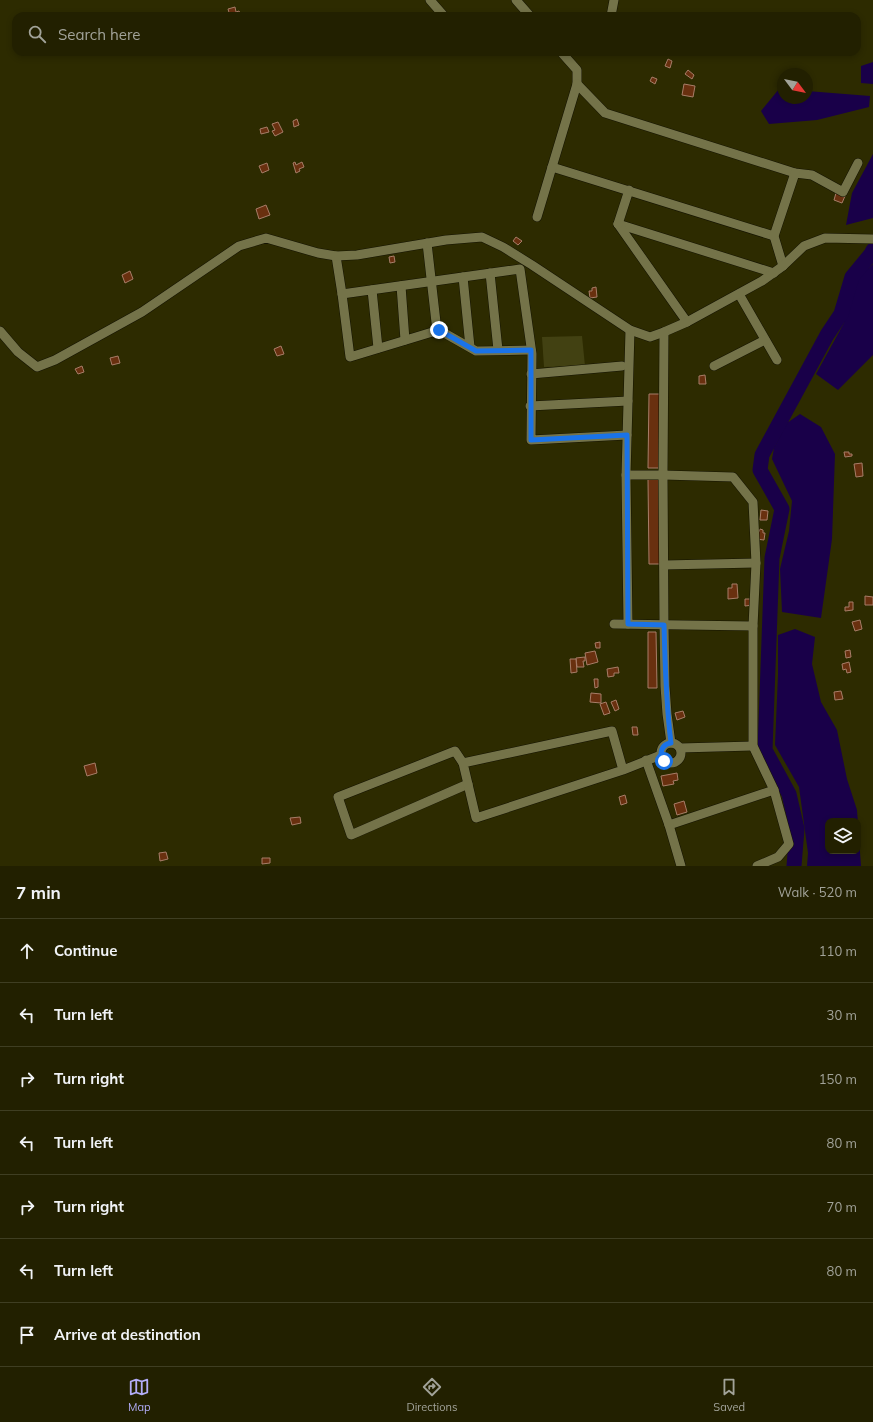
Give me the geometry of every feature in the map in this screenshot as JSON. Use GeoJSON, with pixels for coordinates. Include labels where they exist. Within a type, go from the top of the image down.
{"type":"FeatureCollection","features":[{"type":"Feature","properties":{"kind":"street"},"geometry":{"type":"LineString","coordinates":[[430,0],[440,12]]}},
{"type":"Feature","properties":{"kind":"street"},"geometry":{"type":"LineString","coordinates":[[516,0],[526,12]]}},
{"type":"Feature","properties":{"kind":"street"},"geometry":{"type":"LineString","coordinates":[[612,12],[614,0]]}},
{"type":"Feature","properties":{"kind":"street"},"geometry":{"type":"LineString","coordinates":[[536,217],[577,84],[577,70],[565,56]]}},
{"type":"Feature","properties":{"kind":"street"},"geometry":{"type":"LineString","coordinates":[[577,84],[605,113],[795,173],[812,175],[843,192],[858,163]]}},
{"type":"Feature","properties":{"kind":"street"},"geometry":{"type":"LineString","coordinates":[[552,167],[774,236]]}},
{"type":"Feature","properties":{"kind":"street"},"geometry":{"type":"LineString","coordinates":[[783,266],[774,236],[795,173]]}},
{"type":"Feature","properties":{"kind":"street"},"geometry":{"type":"LineString","coordinates":[[618,224],[629,190]]}},
{"type":"Feature","properties":{"kind":"street"},"geometry":{"type":"LineString","coordinates":[[618,224],[774,273]]}},
{"type":"Feature","properties":{"kind":"street"},"geometry":{"type":"LineString","coordinates":[[618,224],[687,322]]}},
{"type":"Feature","properties":{"kind":"street"},"geometry":{"type":"LineString","coordinates":[[0,331],[18,352],[37,367],[55,360],[142,312],[239,246],[266,238],[318,253],[336,256],[357,255],[446,240],[482,237],[532,265],[630,330],[650,337],[687,322],[739,294],[774,273],[804,246],[825,238],[872,239]]}},
{"type":"Feature","properties":{"kind":"street"},"geometry":{"type":"LineString","coordinates":[[427,243],[437,331]]}},
{"type":"Feature","properties":{"kind":"street"},"geometry":{"type":"LineString","coordinates":[[336,256],[350,357],[439,330],[476,351],[531,350]]}},
{"type":"Feature","properties":{"kind":"street"},"geometry":{"type":"LineString","coordinates":[[342,294],[520,269],[531,350],[531,440],[627,435]]}},
{"type":"Feature","properties":{"kind":"street"},"geometry":{"type":"LineString","coordinates":[[490,273],[498,350]]}},
{"type":"Feature","properties":{"kind":"street"},"geometry":{"type":"LineString","coordinates":[[463,277],[470,348]]}},
{"type":"Feature","properties":{"kind":"street"},"geometry":{"type":"LineString","coordinates":[[401,286],[405,340]]}},
{"type":"Feature","properties":{"kind":"street"},"geometry":{"type":"LineString","coordinates":[[372,290],[378,348]]}},
{"type":"Feature","properties":{"kind":"street"},"geometry":{"type":"LineString","coordinates":[[739,294],[777,360]]}},
{"type":"Feature","properties":{"kind":"street"},"geometry":{"type":"LineString","coordinates":[[628,624],[626,475],[630,330]]}},
{"type":"Feature","properties":{"kind":"street"},"geometry":{"type":"LineString","coordinates":[[664,332],[664,625],[666,693],[671,743]]}},
{"type":"Feature","properties":{"kind":"street"},"geometry":{"type":"LineString","coordinates":[[714,366],[765,340]]}},
{"type":"Feature","properties":{"kind":"street"},"geometry":{"type":"LineString","coordinates":[[531,374],[622,366]]}},
{"type":"Feature","properties":{"kind":"street"},"geometry":{"type":"LineString","coordinates":[[530,406],[628,401]]}},
{"type":"Feature","properties":{"kind":"street"},"geometry":{"type":"LineString","coordinates":[[626,475],[734,477],[753,502],[756,563],[753,626],[753,746],[774,790],[789,844],[778,857],[757,866]]}},
{"type":"Feature","properties":{"kind":"street"},"geometry":{"type":"LineString","coordinates":[[664,565],[756,563]]}},
{"type":"Feature","properties":{"kind":"street"},"geometry":{"type":"LineString","coordinates":[[614,624],[753,626]]}},
{"type":"Feature","properties":{"kind":"street"},"geometry":{"type":"LineString","coordinates":[[462,763],[612,731],[623,770]]}},
{"type":"Feature","properties":{"kind":"street"},"geometry":{"type":"LineString","coordinates":[[680,748],[680,758],[674,763],[664,761],[661,755],[662,748],[664,745],[671,743],[680,748],[753,746]]}},
{"type":"Feature","properties":{"kind":"street"},"geometry":{"type":"LineString","coordinates":[[468,784],[351,835],[338,797],[455,751],[462,763],[468,784],[476,818],[623,770],[661,755]]}},
{"type":"Feature","properties":{"kind":"street"},"geometry":{"type":"LineString","coordinates":[[646,760],[669,825],[681,866]]}},
{"type":"Feature","properties":{"kind":"street"},"geometry":{"type":"LineString","coordinates":[[669,825],[774,790]]}},
{"type":"Feature","properties":{"kind":"shaded area"},"geometry":{"type":"Polygon","coordinates":[[[873,62],[873,84],[861,83],[861,66],[873,62]]]}},
{"type":"Feature","properties":{"kind":"shaded area"},"geometry":{"type":"Polygon","coordinates":[[[777,91],[777,104],[813,104],[813,91],[870,96],[869,107],[817,120],[769,124],[761,111],[777,91]]]}},
{"type":"Feature","properties":{"kind":"shaded area"},"geometry":{"type":"Polygon","coordinates":[[[873,154],[873,218],[846,225],[852,193],[873,154]]]}},
{"type":"Feature","properties":{"kind":"shaded area"},"geometry":{"type":"Polygon","coordinates":[[[873,264],[873,355],[838,390],[816,374],[844,323],[859,277],[873,264]]]}},
{"type":"Feature","properties":{"kind":"shaded area"},"geometry":{"type":"Polygon","coordinates":[[[582,336],[585,366],[544,367],[542,337],[582,336]]]}},
{"type":"Feature","properties":{"kind":"shaded area"},"geometry":{"type":"Polygon","coordinates":[[[800,414],[821,427],[835,454],[832,539],[821,618],[782,612],[780,569],[789,531],[792,501],[772,459],[774,448],[787,423],[800,414]]]}},
{"type":"Feature","properties":{"kind":"shaded area"},"geometry":{"type":"Polygon","coordinates":[[[795,629],[815,637],[812,664],[821,702],[837,730],[847,779],[857,810],[858,818],[825,818],[825,854],[860,854],[861,866],[807,866],[808,853],[799,787],[775,745],[778,635],[795,629]]]}},
{"type":"Feature","properties":{"kind":"building"},"geometry":{"type":"Polygon","coordinates":[[[235,7],[236,12],[229,12],[228,9],[235,7]]]}},
{"type":"Feature","properties":{"kind":"building"},"geometry":{"type":"Polygon","coordinates":[[[668,59],[672,61],[670,68],[665,66],[668,59]]]}},
{"type":"Feature","properties":{"kind":"building"},"geometry":{"type":"Polygon","coordinates":[[[688,70],[694,75],[692,79],[685,74],[688,70]]]}},
{"type":"Feature","properties":{"kind":"building"},"geometry":{"type":"Polygon","coordinates":[[[652,77],[657,79],[655,84],[650,81],[652,77]]]}},
{"type":"Feature","properties":{"kind":"building"},"geometry":{"type":"Polygon","coordinates":[[[684,84],[695,86],[693,97],[682,95],[684,84]]]}},
{"type":"Feature","properties":{"kind":"building"},"geometry":{"type":"Polygon","coordinates":[[[297,119],[299,125],[294,127],[293,121],[297,119]]]}},
{"type":"Feature","properties":{"kind":"building"},"geometry":{"type":"Polygon","coordinates":[[[278,122],[283,132],[275,136],[272,131],[275,130],[272,124],[278,122]]]}},
{"type":"Feature","properties":{"kind":"building"},"geometry":{"type":"Polygon","coordinates":[[[267,127],[269,132],[261,134],[260,129],[267,127]]]}},
{"type":"Feature","properties":{"kind":"building"},"geometry":{"type":"Polygon","coordinates":[[[295,162],[296,165],[302,162],[304,167],[299,169],[300,171],[296,173],[293,163],[295,162]]]}},
{"type":"Feature","properties":{"kind":"building"},"geometry":{"type":"Polygon","coordinates":[[[267,163],[269,170],[262,173],[259,166],[267,163]]]}},
{"type":"Feature","properties":{"kind":"building"},"geometry":{"type":"Polygon","coordinates":[[[836,193],[845,196],[842,203],[834,200],[836,193]]]}},
{"type":"Feature","properties":{"kind":"building"},"geometry":{"type":"Polygon","coordinates":[[[266,205],[270,215],[259,219],[256,209],[266,205]]]}},
{"type":"Feature","properties":{"kind":"building"},"geometry":{"type":"Polygon","coordinates":[[[516,237],[522,241],[518,245],[513,241],[516,237]]]}},
{"type":"Feature","properties":{"kind":"building"},"geometry":{"type":"Polygon","coordinates":[[[394,256],[395,262],[390,263],[389,257],[394,256]]]}},
{"type":"Feature","properties":{"kind":"building"},"geometry":{"type":"Polygon","coordinates":[[[130,271],[133,279],[125,283],[122,275],[130,271]]]}},
{"type":"Feature","properties":{"kind":"building"},"geometry":{"type":"Polygon","coordinates":[[[596,287],[597,297],[590,298],[589,291],[592,291],[592,288],[596,287]]]}},
{"type":"Feature","properties":{"kind":"building"},"geometry":{"type":"Polygon","coordinates":[[[281,346],[284,354],[277,356],[274,349],[281,346]]]}},
{"type":"Feature","properties":{"kind":"building"},"geometry":{"type":"Polygon","coordinates":[[[118,356],[120,363],[112,365],[110,358],[118,356]]]}},
{"type":"Feature","properties":{"kind":"building"},"geometry":{"type":"Polygon","coordinates":[[[82,366],[84,372],[78,374],[75,369],[82,366]]]}},
{"type":"Feature","properties":{"kind":"building"},"geometry":{"type":"Polygon","coordinates":[[[705,375],[706,384],[699,384],[699,376],[705,375]]]}},
{"type":"Feature","properties":{"kind":"building"},"geometry":{"type":"Polygon","coordinates":[[[649,394],[660,394],[659,468],[648,468],[649,394]]]}},
{"type":"Feature","properties":{"kind":"building"},"geometry":{"type":"Polygon","coordinates":[[[844,452],[849,452],[852,456],[845,457],[844,452]]]}},
{"type":"Feature","properties":{"kind":"building"},"geometry":{"type":"Polygon","coordinates":[[[862,463],[863,476],[856,477],[854,464],[862,463]]]}},
{"type":"Feature","properties":{"kind":"building"},"geometry":{"type":"Polygon","coordinates":[[[660,478],[661,564],[649,564],[648,479],[660,478]]]}},
{"type":"Feature","properties":{"kind":"building"},"geometry":{"type":"Polygon","coordinates":[[[761,510],[768,511],[767,520],[760,520],[761,510]]]}},
{"type":"Feature","properties":{"kind":"building"},"geometry":{"type":"Polygon","coordinates":[[[760,529],[763,530],[763,533],[765,533],[764,540],[756,539],[757,532],[759,532],[760,529]]]}},
{"type":"Feature","properties":{"kind":"building"},"geometry":{"type":"Polygon","coordinates":[[[732,584],[737,584],[738,598],[728,599],[728,588],[732,588],[732,584]]]}},
{"type":"Feature","properties":{"kind":"building"},"geometry":{"type":"Polygon","coordinates":[[[865,596],[873,597],[873,605],[865,605],[865,596]]]}},
{"type":"Feature","properties":{"kind":"building"},"geometry":{"type":"Polygon","coordinates":[[[745,599],[753,599],[753,605],[745,606],[745,599]]]}},
{"type":"Feature","properties":{"kind":"building"},"geometry":{"type":"Polygon","coordinates":[[[849,602],[853,602],[853,610],[845,611],[845,607],[849,607],[849,602]]]}},
{"type":"Feature","properties":{"kind":"building"},"geometry":{"type":"Polygon","coordinates":[[[860,620],[862,629],[855,631],[852,622],[860,620]]]}},
{"type":"Feature","properties":{"kind":"building"},"geometry":{"type":"Polygon","coordinates":[[[648,632],[656,632],[657,688],[648,688],[648,632]]]}},
{"type":"Feature","properties":{"kind":"building"},"geometry":{"type":"Polygon","coordinates":[[[600,642],[600,648],[596,648],[595,643],[600,642]]]}},
{"type":"Feature","properties":{"kind":"building"},"geometry":{"type":"Polygon","coordinates":[[[850,650],[851,657],[846,658],[845,651],[850,650]]]}},
{"type":"Feature","properties":{"kind":"building"},"geometry":{"type":"Polygon","coordinates":[[[595,651],[598,662],[587,665],[585,653],[595,651]]]}},
{"type":"Feature","properties":{"kind":"building"},"geometry":{"type":"Polygon","coordinates":[[[585,657],[585,661],[583,661],[584,667],[577,667],[576,658],[585,657]]]}},
{"type":"Feature","properties":{"kind":"building"},"geometry":{"type":"Polygon","coordinates":[[[570,659],[576,659],[577,672],[571,673],[570,659]]]}},
{"type":"Feature","properties":{"kind":"building"},"geometry":{"type":"Polygon","coordinates":[[[849,662],[851,672],[847,673],[846,669],[843,670],[842,664],[849,662]]]}},
{"type":"Feature","properties":{"kind":"building"},"geometry":{"type":"Polygon","coordinates":[[[618,667],[619,673],[614,673],[614,676],[608,677],[607,669],[618,667]]]}},
{"type":"Feature","properties":{"kind":"building"},"geometry":{"type":"Polygon","coordinates":[[[594,679],[598,679],[598,687],[595,688],[594,679]]]}},
{"type":"Feature","properties":{"kind":"building"},"geometry":{"type":"Polygon","coordinates":[[[841,691],[843,699],[835,700],[834,692],[841,691]]]}},
{"type":"Feature","properties":{"kind":"building"},"geometry":{"type":"Polygon","coordinates":[[[591,693],[601,694],[601,703],[590,702],[591,693]]]}},
{"type":"Feature","properties":{"kind":"building"},"geometry":{"type":"Polygon","coordinates":[[[616,700],[619,709],[615,711],[611,702],[616,700]]]}},
{"type":"Feature","properties":{"kind":"building"},"geometry":{"type":"Polygon","coordinates":[[[606,702],[610,713],[604,715],[600,704],[606,702]]]}},
{"type":"Feature","properties":{"kind":"building"},"geometry":{"type":"Polygon","coordinates":[[[683,711],[685,717],[677,720],[675,713],[683,711]]]}},
{"type":"Feature","properties":{"kind":"building"},"geometry":{"type":"Polygon","coordinates":[[[632,727],[637,727],[638,735],[633,735],[632,727]]]}},
{"type":"Feature","properties":{"kind":"building"},"geometry":{"type":"Polygon","coordinates":[[[95,763],[97,773],[87,776],[84,766],[95,763]]]}},
{"type":"Feature","properties":{"kind":"building"},"geometry":{"type":"Polygon","coordinates":[[[677,773],[678,780],[673,781],[674,784],[663,786],[661,776],[677,773]]]}},
{"type":"Feature","properties":{"kind":"building"},"geometry":{"type":"Polygon","coordinates":[[[625,795],[627,803],[621,805],[619,797],[625,795]]]}},
{"type":"Feature","properties":{"kind":"building"},"geometry":{"type":"Polygon","coordinates":[[[684,801],[687,812],[677,815],[674,804],[684,801]]]}},
{"type":"Feature","properties":{"kind":"building"},"geometry":{"type":"Polygon","coordinates":[[[300,817],[301,823],[292,825],[290,818],[300,817]]]}},
{"type":"Feature","properties":{"kind":"building"},"geometry":{"type":"Polygon","coordinates":[[[166,852],[168,859],[160,861],[159,853],[166,852]]]}},
{"type":"Feature","properties":{"kind":"building"},"geometry":{"type":"Polygon","coordinates":[[[262,858],[270,858],[270,863],[262,864],[262,858]]]}},
{"type":"Feature","properties":{"kind":"waterway"},"geometry":{"type":"LineString","coordinates":[[794,866],[797,829],[789,794],[765,750],[772,558],[782,509],[760,470],[762,455],[827,335],[841,314],[852,277],[873,250]]}},
{"type":"Feature","properties":{"kind":"route"},"geometry":{"type":"LineString","coordinates":[[439,330],[476,351],[531,350],[531,440],[627,435],[626,475],[628,624],[664,625],[665,686],[671,743],[664,745],[662,748],[661,755],[664,761]]}}]}
